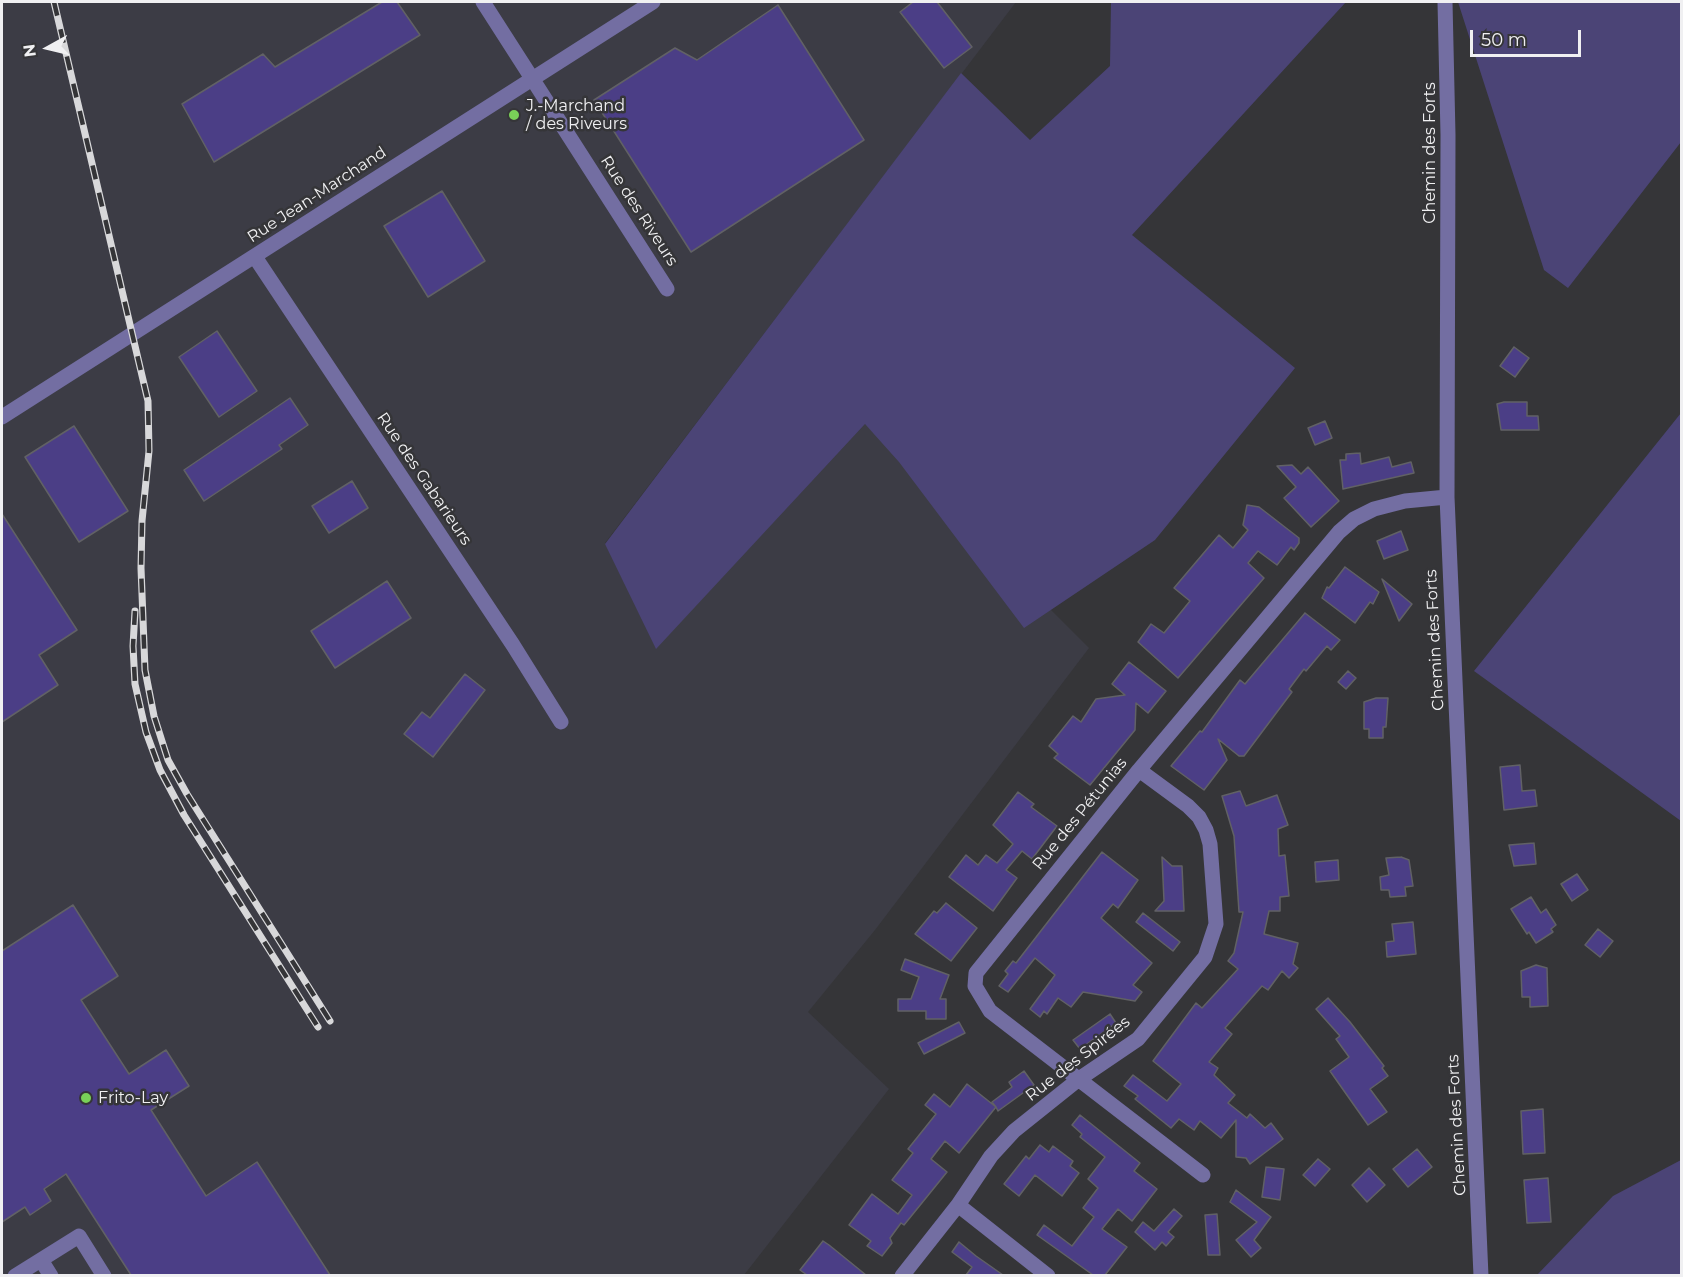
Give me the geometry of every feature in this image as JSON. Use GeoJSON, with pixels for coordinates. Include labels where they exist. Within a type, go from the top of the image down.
{"type":"FeatureCollection","features":[{"type":"Feature","properties":{"kind":"street","name":"Rue des Riveurs"},"geometry":{"type":"LineString","coordinates":[[483,2],[667,289]]}},
{"type":"Feature","properties":{"kind":"street","name":"Rue Jean-Marchand"},"geometry":{"type":"LineString","coordinates":[[2,417],[653,2]]}},
{"type":"Feature","properties":{"kind":"street","name":"Chemin des Forts"},"geometry":{"type":"LineString","coordinates":[[1445,2],[1448,135],[1447,497],[1481,1275]]}},
{"type":"Feature","properties":{"kind":"street","name":"Rue des Gabarieurs"},"geometry":{"type":"LineString","coordinates":[[255,257],[513,645],[561,722]]}},
{"type":"Feature","properties":{"kind":"street","name":"Rue des Pétunias"},"geometry":{"type":"LineString","coordinates":[[1203,1175],[990,1011],[975,986],[976,973],[1139,770],[1339,532],[1354,519],[1374,509],[1406,501],[1447,497]]}},
{"type":"Feature","properties":{"kind":"street","name":"Rue des Spirées"},"geometry":{"type":"LineString","coordinates":[[902,1275],[958,1205],[992,1156],[1014,1131],[1079,1079],[1138,1039],[1205,957],[1214,933],[1211,855],[1206,830],[1199,817],[1188,806],[1139,770]]}},
{"type":"Feature","properties":{"kind":"street"},"geometry":{"type":"LineString","coordinates":[[958,1205],[1048,1275]]}},
{"type":"Feature","properties":{"kind":"street"},"geometry":{"type":"LineString","coordinates":[[15,1275],[79,1236],[104,1275]]}},
{"type":"Feature","properties":{"kind":"street"},"geometry":{"type":"LineString","coordinates":[[41,1260],[51,1275]]}},
{"type":"Feature","properties":{"kind":"shaded area"},"geometry":{"type":"Polygon","coordinates":[[[2,2],[1016,2],[605,543],[656,648],[865,424],[1089,648],[875,930],[808,1012],[889,1089],[744,1275],[2,1276],[2,2]]]}},
{"type":"Feature","properties":{"kind":"shaded area"},"geometry":{"type":"Polygon","coordinates":[[[1111,2],[1346,2],[1132,235],[1295,368],[1155,540],[1024,628],[899,462],[865,424],[656,649],[605,544],[961,73],[1030,140],[1110,66],[1111,2]]]}},
{"type":"Feature","properties":{"kind":"shaded area"},"geometry":{"type":"Polygon","coordinates":[[[1458,2],[1681,2],[1681,142],[1568,288],[1544,270],[1458,2]]]}},
{"type":"Feature","properties":{"kind":"shaded area"},"geometry":{"type":"Polygon","coordinates":[[[1681,413],[1681,821],[1474,671],[1681,413]]]}},
{"type":"Feature","properties":{"kind":"shaded area"},"geometry":{"type":"Polygon","coordinates":[[[1681,1160],[1681,1275],[1537,1275],[1613,1196],[1681,1160]]]}},
{"type":"Feature","properties":{"kind":"building"},"geometry":{"type":"Polygon","coordinates":[[[382,2],[397,2],[420,35],[214,162],[182,104],[263,54],[275,67],[382,2]]]}},
{"type":"Feature","properties":{"kind":"building"},"geometry":{"type":"Polygon","coordinates":[[[913,2],[937,2],[972,47],[944,68],[900,12],[913,2]]]}},
{"type":"Feature","properties":{"kind":"building"},"geometry":{"type":"Polygon","coordinates":[[[778,5],[864,140],[691,252],[594,100],[675,48],[697,60],[778,5]]]}},
{"type":"Feature","properties":{"kind":"building"},"geometry":{"type":"Polygon","coordinates":[[[442,191],[485,261],[428,297],[384,226],[442,191]]]}},
{"type":"Feature","properties":{"kind":"building"},"geometry":{"type":"Polygon","coordinates":[[[217,331],[257,391],[219,417],[179,357],[217,331]]]}},
{"type":"Feature","properties":{"kind":"building"},"geometry":{"type":"Polygon","coordinates":[[[1514,347],[1529,358],[1515,377],[1500,366],[1514,347]]]}},
{"type":"Feature","properties":{"kind":"building"},"geometry":{"type":"Polygon","coordinates":[[[290,398],[308,425],[279,445],[282,449],[204,501],[184,470],[290,398]]]}},
{"type":"Feature","properties":{"kind":"building"},"geometry":{"type":"Polygon","coordinates":[[[1527,402],[1527,416],[1538,416],[1539,430],[1501,430],[1497,404],[1527,402]]]}},
{"type":"Feature","properties":{"kind":"building"},"geometry":{"type":"Polygon","coordinates":[[[1325,421],[1332,438],[1315,445],[1308,428],[1325,421]]]}},
{"type":"Feature","properties":{"kind":"building"},"geometry":{"type":"Polygon","coordinates":[[[74,426],[128,511],[79,542],[25,457],[74,426]]]}},
{"type":"Feature","properties":{"kind":"building"},"geometry":{"type":"Polygon","coordinates":[[[1360,453],[1361,464],[1389,457],[1392,467],[1411,462],[1414,473],[1343,489],[1340,460],[1346,460],[1346,454],[1360,453]]]}},
{"type":"Feature","properties":{"kind":"building"},"geometry":{"type":"Polygon","coordinates":[[[1292,465],[1301,474],[1308,467],[1339,501],[1311,527],[1284,498],[1296,487],[1277,466],[1292,465]]]}},
{"type":"Feature","properties":{"kind":"building"},"geometry":{"type":"Polygon","coordinates":[[[352,481],[368,508],[329,533],[312,506],[352,481]]]}},
{"type":"Feature","properties":{"kind":"building"},"geometry":{"type":"Polygon","coordinates":[[[1247,505],[1259,507],[1299,538],[1299,543],[1294,550],[1291,547],[1277,565],[1258,551],[1248,563],[1264,578],[1178,678],[1138,642],[1151,624],[1164,633],[1190,601],[1174,588],[1219,535],[1233,548],[1248,530],[1243,525],[1247,505]]]}},
{"type":"Feature","properties":{"kind":"building"},"geometry":{"type":"Polygon","coordinates":[[[2,514],[77,630],[39,655],[58,685],[2,722],[2,514]]]}},
{"type":"Feature","properties":{"kind":"building"},"geometry":{"type":"Polygon","coordinates":[[[1401,531],[1408,550],[1384,559],[1377,541],[1401,531]]]}},
{"type":"Feature","properties":{"kind":"building"},"geometry":{"type":"Polygon","coordinates":[[[1345,567],[1379,592],[1373,604],[1370,602],[1355,623],[1322,598],[1327,587],[1329,588],[1345,567]]]}},
{"type":"Feature","properties":{"kind":"building"},"geometry":{"type":"Polygon","coordinates":[[[1382,579],[1412,604],[1399,621],[1382,579]]]}},
{"type":"Feature","properties":{"kind":"building"},"geometry":{"type":"Polygon","coordinates":[[[387,581],[411,618],[335,668],[311,631],[387,581]]]}},
{"type":"Feature","properties":{"kind":"building"},"geometry":{"type":"Polygon","coordinates":[[[1305,613],[1340,640],[1331,650],[1327,646],[1306,671],[1304,669],[1289,689],[1292,692],[1244,756],[1239,756],[1218,739],[1227,760],[1204,790],[1171,766],[1200,731],[1202,732],[1240,680],[1245,684],[1305,613]]]}},
{"type":"Feature","properties":{"kind":"building"},"geometry":{"type":"Polygon","coordinates":[[[1129,662],[1166,691],[1148,713],[1136,703],[1135,730],[1090,785],[1054,758],[1058,754],[1049,746],[1073,716],[1081,722],[1096,699],[1125,695],[1112,684],[1129,662]]]}},
{"type":"Feature","properties":{"kind":"building"},"geometry":{"type":"Polygon","coordinates":[[[1348,671],[1356,678],[1346,689],[1338,682],[1348,671]]]}},
{"type":"Feature","properties":{"kind":"building"},"geometry":{"type":"Polygon","coordinates":[[[465,674],[485,690],[433,757],[404,734],[422,712],[430,718],[465,674]]]}},
{"type":"Feature","properties":{"kind":"building"},"geometry":{"type":"Polygon","coordinates":[[[1376,698],[1388,698],[1386,727],[1383,727],[1383,738],[1369,738],[1369,729],[1364,729],[1364,702],[1376,698]]]}},
{"type":"Feature","properties":{"kind":"building"},"geometry":{"type":"Polygon","coordinates":[[[1520,765],[1522,791],[1535,790],[1537,806],[1504,810],[1500,767],[1520,765]]]}},
{"type":"Feature","properties":{"kind":"building"},"geometry":{"type":"Polygon","coordinates":[[[1240,791],[1246,806],[1277,795],[1288,825],[1278,829],[1279,856],[1285,855],[1289,896],[1280,897],[1280,911],[1269,911],[1264,934],[1298,943],[1293,964],[1298,968],[1289,978],[1282,971],[1268,990],[1262,986],[1225,1028],[1232,1034],[1209,1062],[1218,1068],[1214,1075],[1235,1095],[1228,1103],[1247,1118],[1250,1114],[1265,1128],[1271,1123],[1283,1139],[1250,1164],[1246,1158],[1236,1157],[1236,1120],[1221,1138],[1200,1121],[1194,1130],[1179,1119],[1171,1128],[1135,1099],[1138,1096],[1124,1086],[1133,1075],[1167,1101],[1181,1084],[1153,1061],[1196,1003],[1202,1008],[1238,969],[1228,961],[1234,953],[1243,912],[1239,912],[1234,836],[1222,796],[1240,791]]]}},
{"type":"Feature","properties":{"kind":"building"},"geometry":{"type":"Polygon","coordinates":[[[1018,792],[1034,804],[1031,807],[1057,826],[1032,859],[1022,851],[1006,870],[1017,878],[993,911],[949,877],[966,855],[978,865],[986,855],[997,863],[1013,844],[993,825],[1018,792]]]}},
{"type":"Feature","properties":{"kind":"building"},"geometry":{"type":"Polygon","coordinates":[[[1534,843],[1536,864],[1514,866],[1509,845],[1534,843]]]}},
{"type":"Feature","properties":{"kind":"building"},"geometry":{"type":"Polygon","coordinates":[[[1102,852],[1138,880],[1118,908],[1113,904],[1101,918],[1152,963],[1133,985],[1142,992],[1135,1001],[1083,992],[1071,1007],[1058,998],[1047,1014],[1044,1011],[1040,1017],[1030,1009],[1055,975],[1035,958],[1008,992],[999,986],[1008,974],[1005,971],[1013,961],[1016,963],[1102,852]]]}},
{"type":"Feature","properties":{"kind":"building"},"geometry":{"type":"Polygon","coordinates":[[[1162,857],[1172,866],[1182,866],[1184,911],[1155,911],[1164,901],[1162,857]]]}},
{"type":"Feature","properties":{"kind":"building"},"geometry":{"type":"Polygon","coordinates":[[[1401,857],[1409,860],[1413,886],[1405,887],[1406,896],[1390,897],[1389,890],[1381,890],[1380,877],[1389,875],[1386,858],[1401,857]]]}},
{"type":"Feature","properties":{"kind":"building"},"geometry":{"type":"Polygon","coordinates":[[[1338,860],[1339,880],[1316,882],[1315,862],[1338,860]]]}},
{"type":"Feature","properties":{"kind":"building"},"geometry":{"type":"Polygon","coordinates":[[[1577,874],[1588,890],[1572,901],[1561,884],[1577,874]]]}},
{"type":"Feature","properties":{"kind":"building"},"geometry":{"type":"Polygon","coordinates":[[[1531,897],[1541,913],[1546,909],[1556,925],[1551,929],[1553,932],[1536,943],[1529,932],[1527,934],[1511,909],[1531,897]]]}},
{"type":"Feature","properties":{"kind":"building"},"geometry":{"type":"Polygon","coordinates":[[[946,903],[977,928],[951,961],[915,934],[934,911],[937,913],[946,903]]]}},
{"type":"Feature","properties":{"kind":"building","name":"Frito-Lay"},"geometry":{"type":"Polygon","coordinates":[[[73,905],[118,976],[81,1000],[129,1074],[166,1050],[189,1086],[151,1110],[206,1196],[257,1162],[330,1275],[131,1275],[66,1174],[44,1189],[51,1201],[30,1215],[25,1207],[2,1222],[2,951],[73,905]]]}},
{"type":"Feature","properties":{"kind":"building"},"geometry":{"type":"Polygon","coordinates":[[[1143,913],[1180,942],[1173,951],[1136,922],[1143,913]]]}},
{"type":"Feature","properties":{"kind":"building"},"geometry":{"type":"Polygon","coordinates":[[[1413,922],[1416,954],[1387,957],[1386,942],[1394,941],[1392,924],[1413,922]]]}},
{"type":"Feature","properties":{"kind":"building"},"geometry":{"type":"Polygon","coordinates":[[[1598,929],[1613,941],[1600,957],[1585,945],[1598,929]]]}},
{"type":"Feature","properties":{"kind":"building"},"geometry":{"type":"Polygon","coordinates":[[[905,959],[949,975],[940,999],[946,999],[946,1019],[926,1019],[926,1011],[898,1011],[898,999],[911,999],[919,977],[901,970],[905,959]]]}},
{"type":"Feature","properties":{"kind":"building"},"geometry":{"type":"Polygon","coordinates":[[[1536,965],[1547,968],[1548,1006],[1530,1007],[1530,997],[1522,997],[1521,971],[1536,965]]]}},
{"type":"Feature","properties":{"kind":"building"},"geometry":{"type":"Polygon","coordinates":[[[1328,998],[1384,1066],[1382,1068],[1388,1076],[1370,1089],[1387,1112],[1368,1125],[1330,1071],[1349,1057],[1336,1039],[1340,1036],[1316,1009],[1328,998]]]}},
{"type":"Feature","properties":{"kind":"building"},"geometry":{"type":"Polygon","coordinates":[[[1110,1014],[1116,1023],[1080,1049],[1073,1040],[1110,1014]]]}},
{"type":"Feature","properties":{"kind":"building"},"geometry":{"type":"Polygon","coordinates":[[[959,1022],[965,1033],[924,1054],[918,1043],[959,1022]]]}},
{"type":"Feature","properties":{"kind":"building"},"geometry":{"type":"Polygon","coordinates":[[[1024,1071],[1034,1085],[998,1111],[992,1102],[1012,1087],[1009,1082],[1024,1071]]]}},
{"type":"Feature","properties":{"kind":"building"},"geometry":{"type":"Polygon","coordinates":[[[967,1084],[996,1107],[959,1153],[945,1141],[931,1159],[947,1172],[904,1225],[901,1223],[890,1238],[892,1243],[882,1256],[867,1246],[871,1241],[849,1225],[872,1194],[898,1214],[912,1195],[892,1180],[913,1153],[908,1149],[936,1114],[925,1105],[934,1094],[950,1107],[967,1084]]]}},
{"type":"Feature","properties":{"kind":"building"},"geometry":{"type":"Polygon","coordinates":[[[1543,1109],[1545,1153],[1523,1154],[1521,1111],[1543,1109]]]}},
{"type":"Feature","properties":{"kind":"building"},"geometry":{"type":"Polygon","coordinates":[[[1080,1115],[1140,1163],[1134,1171],[1157,1189],[1132,1221],[1118,1209],[1102,1229],[1127,1247],[1105,1275],[1093,1275],[1037,1235],[1044,1225],[1072,1246],[1094,1217],[1083,1208],[1098,1188],[1088,1179],[1105,1157],[1080,1137],[1082,1134],[1072,1125],[1080,1115]]]}},
{"type":"Feature","properties":{"kind":"building"},"geometry":{"type":"Polygon","coordinates":[[[1040,1145],[1049,1152],[1053,1146],[1073,1161],[1070,1166],[1079,1173],[1062,1196],[1035,1175],[1019,1196],[1004,1184],[1026,1156],[1029,1159],[1040,1145]]]}},
{"type":"Feature","properties":{"kind":"building"},"geometry":{"type":"Polygon","coordinates":[[[1417,1149],[1432,1167],[1408,1187],[1393,1169],[1417,1149]]]}},
{"type":"Feature","properties":{"kind":"building"},"geometry":{"type":"Polygon","coordinates":[[[1318,1159],[1330,1169],[1315,1186],[1303,1175],[1318,1159]]]}},
{"type":"Feature","properties":{"kind":"building"},"geometry":{"type":"Polygon","coordinates":[[[1266,1167],[1284,1169],[1280,1200],[1262,1197],[1266,1167]]]}},
{"type":"Feature","properties":{"kind":"building"},"geometry":{"type":"Polygon","coordinates":[[[1369,1168],[1385,1185],[1367,1202],[1352,1185],[1369,1168]]]}},
{"type":"Feature","properties":{"kind":"building"},"geometry":{"type":"Polygon","coordinates":[[[1548,1178],[1551,1222],[1527,1223],[1524,1180],[1548,1178]]]}},
{"type":"Feature","properties":{"kind":"building"},"geometry":{"type":"Polygon","coordinates":[[[1236,1190],[1271,1217],[1254,1240],[1261,1248],[1251,1257],[1236,1240],[1257,1222],[1230,1202],[1236,1190]]]}},
{"type":"Feature","properties":{"kind":"building"},"geometry":{"type":"Polygon","coordinates":[[[1174,1209],[1182,1216],[1168,1232],[1174,1237],[1166,1246],[1162,1242],[1155,1250],[1135,1232],[1143,1222],[1154,1231],[1174,1209]]]}},
{"type":"Feature","properties":{"kind":"building"},"geometry":{"type":"Polygon","coordinates":[[[1217,1214],[1220,1255],[1208,1255],[1205,1215],[1217,1214]]]}},
{"type":"Feature","properties":{"kind":"building"},"geometry":{"type":"Polygon","coordinates":[[[823,1241],[866,1275],[807,1275],[800,1270],[823,1241]]]}},
{"type":"Feature","properties":{"kind":"building"},"geometry":{"type":"Polygon","coordinates":[[[959,1242],[1003,1275],[966,1275],[972,1267],[952,1252],[959,1242]]]}},
{"type":"Feature","properties":{"kind":"railway"},"geometry":{"type":"LineString","coordinates":[[54,2],[148,401],[149,451],[142,521],[141,568],[145,670],[154,716],[168,760],[187,794],[330,1021]]}},
{"type":"Feature","properties":{"kind":"railway"},"geometry":{"type":"LineString","coordinates":[[135,611],[133,646],[135,684],[146,732],[160,770],[184,815],[318,1027]]}},
{"type":"Feature","properties":{"kind":"place","name":"J.-Marchand / des Riveurs"},"geometry":{"type":"Point","coordinates":[514,115]}},
{"type":"Feature","properties":{"kind":"place","name":"Frito-Lay"},"geometry":{"type":"Point","coordinates":[86,1098]}}]}
